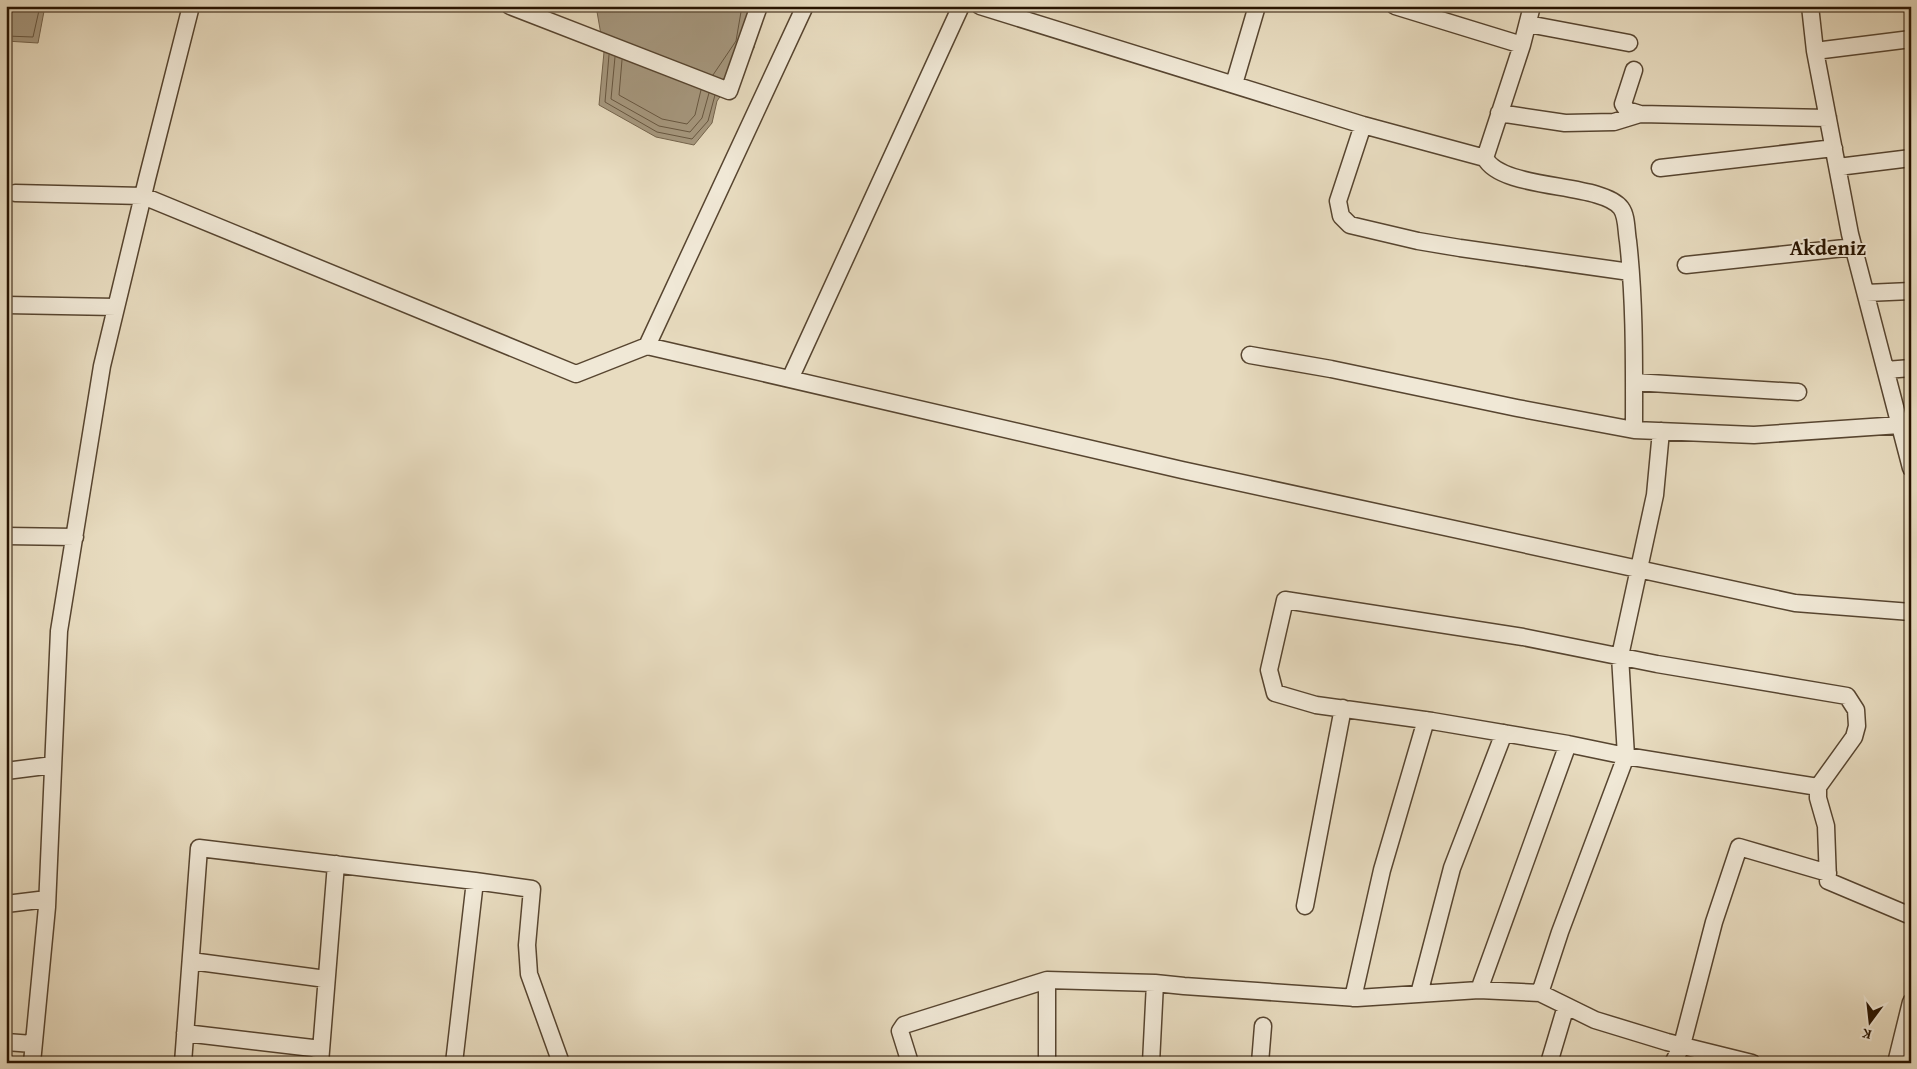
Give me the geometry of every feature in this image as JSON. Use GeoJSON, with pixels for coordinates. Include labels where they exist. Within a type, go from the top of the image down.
{"type":"FeatureCollection","features":[{"type":"Feature","properties":{"kind":"street"},"geometry":{"type":"LineString","coordinates":[[32,1063],[47,900],[59,631],[102,366],[191,6]]}},
{"type":"Feature","properties":{"kind":"street"},"geometry":{"type":"LineString","coordinates":[[510,6],[729,90],[759,6]]}},
{"type":"Feature","properties":{"kind":"street"},"geometry":{"type":"LineString","coordinates":[[647,346],[805,6]]}},
{"type":"Feature","properties":{"kind":"street"},"geometry":{"type":"LineString","coordinates":[[790,379],[961,6]]}},
{"type":"Feature","properties":{"kind":"street"},"geometry":{"type":"LineString","coordinates":[[980,6],[1363,125],[1485,158],[1493,168],[1516,177],[1606,197],[1619,205],[1624,213],[1634,328],[1634,430]]}},
{"type":"Feature","properties":{"kind":"street"},"geometry":{"type":"LineString","coordinates":[[1234,84],[1257,6]]}},
{"type":"Feature","properties":{"kind":"street"},"geometry":{"type":"LineString","coordinates":[[1395,6],[1522,45]]}},
{"type":"Feature","properties":{"kind":"street"},"geometry":{"type":"LineString","coordinates":[[1485,158],[1522,45],[1532,6]]}},
{"type":"Feature","properties":{"kind":"street"},"geometry":{"type":"LineString","coordinates":[[1810,6],[1828,118],[1854,248],[1911,468]]}},
{"type":"Feature","properties":{"kind":"street"},"geometry":{"type":"LineString","coordinates":[[1528,24],[1629,43]]}},
{"type":"Feature","properties":{"kind":"street"},"geometry":{"type":"LineString","coordinates":[[1816,51],[1911,39]]}},
{"type":"Feature","properties":{"kind":"street"},"geometry":{"type":"LineString","coordinates":[[1634,70],[1623,104],[1627,110],[1640,114],[1828,118]]}},
{"type":"Feature","properties":{"kind":"street"},"geometry":{"type":"LineString","coordinates":[[1499,113],[1565,123],[1614,122],[1640,114]]}},
{"type":"Feature","properties":{"kind":"street"},"geometry":{"type":"LineString","coordinates":[[1363,125],[1338,201],[1341,216],[1350,225],[1460,248],[1630,272]]}},
{"type":"Feature","properties":{"kind":"street"},"geometry":{"type":"LineString","coordinates":[[1660,168],[1834,148]]}},
{"type":"Feature","properties":{"kind":"street"},"geometry":{"type":"LineString","coordinates":[[1838,167],[1911,158]]}},
{"type":"Feature","properties":{"kind":"street"},"geometry":{"type":"LineString","coordinates":[[15,193],[143,196],[576,374],[647,346],[1182,470],[1796,603],[1911,612]]}},
{"type":"Feature","properties":{"kind":"street"},"geometry":{"type":"LineString","coordinates":[[1686,265],[1854,248]]}},
{"type":"Feature","properties":{"kind":"street"},"geometry":{"type":"LineString","coordinates":[[1866,293],[1911,291]]}},
{"type":"Feature","properties":{"kind":"street"},"geometry":{"type":"LineString","coordinates":[[6,306],[116,307]]}},
{"type":"Feature","properties":{"kind":"street"},"geometry":{"type":"LineString","coordinates":[[1250,355],[1331,369],[1517,408],[1634,430],[1754,435],[1900,425]]}},
{"type":"Feature","properties":{"kind":"street"},"geometry":{"type":"LineString","coordinates":[[1886,370],[1911,368]]}},
{"type":"Feature","properties":{"kind":"street"},"geometry":{"type":"LineString","coordinates":[[1634,382],[1798,392]]}},
{"type":"Feature","properties":{"kind":"street"},"geometry":{"type":"LineString","coordinates":[[1540,993],[1560,932],[1626,756],[1620,656],[1656,495],[1661,431]]}},
{"type":"Feature","properties":{"kind":"street"},"geometry":{"type":"LineString","coordinates":[[6,536],[75,537]]}},
{"type":"Feature","properties":{"kind":"street"},"geometry":{"type":"LineString","coordinates":[[1818,786],[1626,756],[1568,744],[1426,720],[1316,705],[1275,693],[1269,670],[1284,600],[1523,637],[1847,696],[1856,710],[1857,726],[1854,737],[1818,786],[1818,798],[1826,826],[1828,881],[1911,916]]}},
{"type":"Feature","properties":{"kind":"street"},"geometry":{"type":"LineString","coordinates":[[1305,906],[1343,708]]}},
{"type":"Feature","properties":{"kind":"street"},"geometry":{"type":"LineString","coordinates":[[1353,998],[1382,870],[1426,720]]}},
{"type":"Feature","properties":{"kind":"street"},"geometry":{"type":"LineString","coordinates":[[1419,994],[1452,868],[1504,733]]}},
{"type":"Feature","properties":{"kind":"street"},"geometry":{"type":"LineString","coordinates":[[1479,990],[1568,744]]}},
{"type":"Feature","properties":{"kind":"street"},"geometry":{"type":"LineString","coordinates":[[6,771],[53,765]]}},
{"type":"Feature","properties":{"kind":"street"},"geometry":{"type":"LineString","coordinates":[[1673,1063],[1682,1045],[1714,922],[1739,847],[1828,873]]}},
{"type":"Feature","properties":{"kind":"street"},"geometry":{"type":"LineString","coordinates":[[183,1063],[199,848],[532,889],[527,945],[530,974],[561,1063]]}},
{"type":"Feature","properties":{"kind":"street"},"geometry":{"type":"LineString","coordinates":[[185,1033],[321,1056],[336,864]]}},
{"type":"Feature","properties":{"kind":"street"},"geometry":{"type":"LineString","coordinates":[[454,1063],[475,881]]}},
{"type":"Feature","properties":{"kind":"street"},"geometry":{"type":"LineString","coordinates":[[6,904],[47,900]]}},
{"type":"Feature","properties":{"kind":"street"},"geometry":{"type":"LineString","coordinates":[[191,961],[326,979]]}},
{"type":"Feature","properties":{"kind":"street"},"geometry":{"type":"LineString","coordinates":[[910,1063],[900,1031],[904,1025],[1047,980],[1156,983],[1353,998],[1479,990],[1540,993],[1595,1020],[1752,1063]]}},
{"type":"Feature","properties":{"kind":"street"},"geometry":{"type":"LineString","coordinates":[[1047,980],[1047,1063]]}},
{"type":"Feature","properties":{"kind":"street"},"geometry":{"type":"LineString","coordinates":[[1151,1063],[1156,983]]}},
{"type":"Feature","properties":{"kind":"street"},"geometry":{"type":"LineString","coordinates":[[1896,1063],[1911,1002]]}},
{"type":"Feature","properties":{"kind":"street"},"geometry":{"type":"LineString","coordinates":[[1549,1063],[1566,1006]]}},
{"type":"Feature","properties":{"kind":"street"},"geometry":{"type":"LineString","coordinates":[[1260,1063],[1263,1026]]}},
{"type":"Feature","properties":{"kind":"street"},"geometry":{"type":"LineString","coordinates":[[6,1042],[33,1044]]}},
{"type":"Feature","properties":{"kind":"water"},"geometry":{"type":"Polygon","coordinates":[[[6,6],[45,6],[38,43],[6,41],[6,6]]]}},
{"type":"Feature","properties":{"kind":"water"},"geometry":{"type":"Polygon","coordinates":[[[596,6],[761,6],[754,48],[717,101],[712,123],[694,145],[656,137],[599,105],[604,52],[596,6]]]}},
{"type":"Feature","properties":{"kind":"district","name":"Akdeniz"},"geometry":{"type":"Point","coordinates":[1828,247]}}]}
